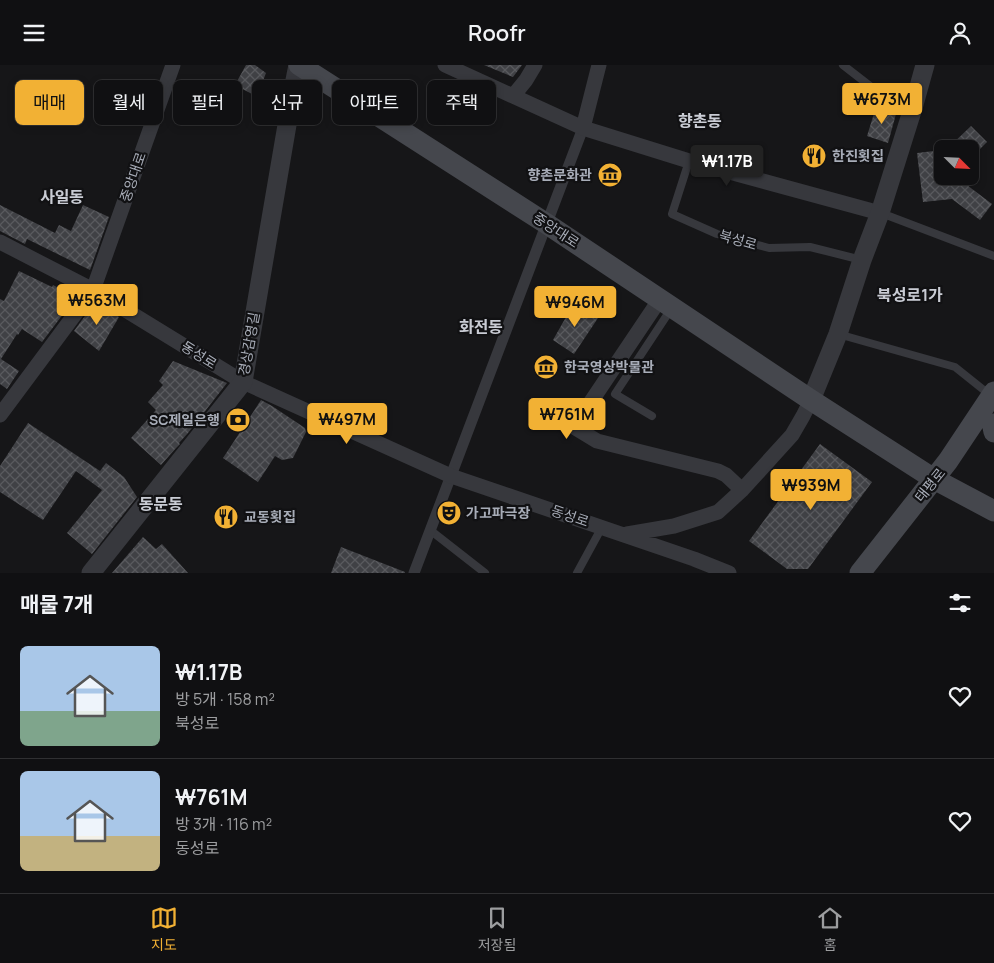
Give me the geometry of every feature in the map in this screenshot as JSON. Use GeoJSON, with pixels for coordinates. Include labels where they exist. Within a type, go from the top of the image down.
{"type":"FeatureCollection","features":[{"type":"Feature","properties":{"kind":"main road","name":"중앙대로"},"geometry":{"type":"LineString","coordinates":[[298,65],[547,224],[811,400],[934,479],[994,511]]}},
{"type":"Feature","properties":{"kind":"main road","name":"태평로"},"geometry":{"type":"LineString","coordinates":[[860,573],[948,461],[993,394]]}},
{"type":"Feature","properties":{"kind":"main road"},"geometry":{"type":"LineString","coordinates":[[994,424],[994,431]]}},
{"type":"Feature","properties":{"kind":"street","name":"중앙대로"},"geometry":{"type":"LineString","coordinates":[[0,415],[93,290],[173,65]]}},
{"type":"Feature","properties":{"kind":"street","name":"경상감영길"},"geometry":{"type":"LineString","coordinates":[[91,573],[243,382],[298,65]]}},
{"type":"Feature","properties":{"kind":"street"},"geometry":{"type":"LineString","coordinates":[[445,65],[583,128],[689,161],[880,213]]}},
{"type":"Feature","properties":{"kind":"street"},"geometry":{"type":"LineString","coordinates":[[513,96],[535,65]]}},
{"type":"Feature","properties":{"kind":"street"},"geometry":{"type":"LineString","coordinates":[[414,573],[583,128],[599,65]]}},
{"type":"Feature","properties":{"kind":"street"},"geometry":{"type":"LineString","coordinates":[[623,535],[674,527],[718,512],[742,490],[792,435],[811,400],[838,335],[862,260],[880,213],[925,65]]}},
{"type":"Feature","properties":{"kind":"street","name":"동성로"},"geometry":{"type":"LineString","coordinates":[[0,242],[93,290],[243,382],[451,476],[694,559],[728,573]]}},
{"type":"Feature","properties":{"kind":"street"},"geometry":{"type":"LineString","coordinates":[[666,303],[574,427],[597,441],[718,471],[726,475],[742,490]]}},
{"type":"Feature","properties":{"kind":"lane"},"geometry":{"type":"LineString","coordinates":[[843,65],[870,86],[913,108]]}},
{"type":"Feature","properties":{"kind":"lane","name":"북성로"},"geometry":{"type":"LineString","coordinates":[[689,161],[672,214],[717,234],[769,248],[810,247],[862,260]]}},
{"type":"Feature","properties":{"kind":"lane"},"geometry":{"type":"LineString","coordinates":[[880,213],[994,256]]}},
{"type":"Feature","properties":{"kind":"lane"},"geometry":{"type":"LineString","coordinates":[[652,416],[615,394],[666,303]]}},
{"type":"Feature","properties":{"kind":"lane"},"geometry":{"type":"LineString","coordinates":[[838,335],[955,367],[993,394]]}},
{"type":"Feature","properties":{"kind":"lane","name":"동성로"},"geometry":{"type":"LineString","coordinates":[[577,573],[602,527]]}},
{"type":"Feature","properties":{"kind":"lane"},"geometry":{"type":"LineString","coordinates":[[430,531],[486,573]]}},
{"type":"Feature","properties":{"kind":"building"},"geometry":{"type":"Polygon","coordinates":[[[246,65],[255,65],[266,73],[263,80],[252,80],[252,94],[242,89],[242,80],[238,80],[246,65]]]}},
{"type":"Feature","properties":{"kind":"building"},"geometry":{"type":"Polygon","coordinates":[[[484,65],[522,65],[513,77],[484,65]]]}},
{"type":"Feature","properties":{"kind":"building"},"geometry":{"type":"Polygon","coordinates":[[[876,107],[896,114],[888,143],[867,136],[876,107]]]}},
{"type":"Feature","properties":{"kind":"building"},"geometry":{"type":"Polygon","coordinates":[[[971,126],[987,142],[979,150],[979,140],[956,140],[971,126]]]}},
{"type":"Feature","properties":{"kind":"building"},"geometry":{"type":"Polygon","coordinates":[[[934,151],[934,185],[967,185],[992,204],[980,220],[952,199],[923,202],[917,153],[934,151]]]}},
{"type":"Feature","properties":{"kind":"building"},"geometry":{"type":"Polygon","coordinates":[[[0,205],[55,233],[59,225],[71,231],[83,205],[109,217],[90,270],[27,239],[25,244],[0,231],[0,205]]]}},
{"type":"Feature","properties":{"kind":"building"},"geometry":{"type":"Polygon","coordinates":[[[19,271],[76,297],[42,342],[22,329],[17,334],[1,359],[19,371],[7,389],[0,384],[0,299],[4,301],[19,271]]]}},
{"type":"Feature","properties":{"kind":"building"},"geometry":{"type":"Polygon","coordinates":[[[95,302],[119,317],[99,351],[74,331],[95,302]]]}},
{"type":"Feature","properties":{"kind":"building"},"geometry":{"type":"Polygon","coordinates":[[[574,303],[598,318],[574,354],[553,340],[574,303]]]}},
{"type":"Feature","properties":{"kind":"building"},"geometry":{"type":"Polygon","coordinates":[[[173,361],[227,383],[180,444],[161,465],[131,438],[156,410],[148,402],[163,385],[159,381],[173,361]]]}},
{"type":"Feature","properties":{"kind":"building"},"geometry":{"type":"Polygon","coordinates":[[[261,400],[305,428],[306,432],[293,458],[282,460],[275,456],[258,482],[223,458],[261,400]]]}},
{"type":"Feature","properties":{"kind":"building"},"geometry":{"type":"Polygon","coordinates":[[[28,423],[100,471],[106,463],[124,477],[137,497],[92,554],[67,533],[102,490],[76,471],[43,520],[0,492],[0,466],[28,423]]]}},
{"type":"Feature","properties":{"kind":"building"},"geometry":{"type":"Polygon","coordinates":[[[820,444],[872,482],[808,569],[787,569],[749,541],[820,444]]]}},
{"type":"Feature","properties":{"kind":"building"},"geometry":{"type":"Polygon","coordinates":[[[143,537],[156,549],[162,544],[188,573],[112,573],[143,537]]]}},
{"type":"Feature","properties":{"kind":"building"},"geometry":{"type":"Polygon","coordinates":[[[341,547],[405,572],[405,573],[331,573],[341,547]]]}},
{"type":"Feature","properties":{"kind":"place","name":"한진횟집"},"geometry":{"type":"Point","coordinates":[814,156]}},
{"type":"Feature","properties":{"kind":"place","name":"향촌문화관"},"geometry":{"type":"Point","coordinates":[610,175]}},
{"type":"Feature","properties":{"kind":"place","name":"한국영상박물관"},"geometry":{"type":"Point","coordinates":[546,367]}},
{"type":"Feature","properties":{"kind":"place","name":"SC제일은행"},"geometry":{"type":"Point","coordinates":[238,420]}},
{"type":"Feature","properties":{"kind":"place","name":"가고파극장"},"geometry":{"type":"Point","coordinates":[449,513]}},
{"type":"Feature","properties":{"kind":"place","name":"교동횟집"},"geometry":{"type":"Point","coordinates":[226,517]}},
{"type":"Feature","properties":{"kind":"district","name":"향촌동"},"geometry":{"type":"Point","coordinates":[700,121]}},
{"type":"Feature","properties":{"kind":"district","name":"사일동"},"geometry":{"type":"Point","coordinates":[62,197]}},
{"type":"Feature","properties":{"kind":"district","name":"북성로1가"},"geometry":{"type":"Point","coordinates":[910,295]}},
{"type":"Feature","properties":{"kind":"district","name":"화전동"},"geometry":{"type":"Point","coordinates":[481,327]}},
{"type":"Feature","properties":{"kind":"district","name":"동문동"},"geometry":{"type":"Point","coordinates":[161,504]}}]}
